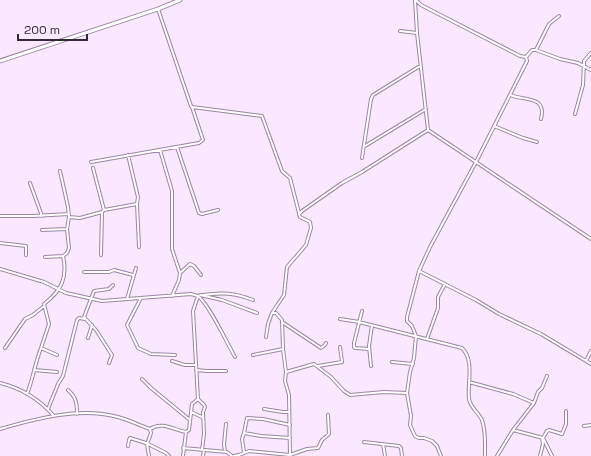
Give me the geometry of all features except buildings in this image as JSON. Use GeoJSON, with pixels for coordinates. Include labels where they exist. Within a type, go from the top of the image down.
{"type":"FeatureCollection","features":[{"type":"Feature","properties":{"kind":"main road"},"geometry":{"type":"LineString","coordinates":[[0,61],[158,9],[180,0]]}},
{"type":"Feature","properties":{"kind":"street"},"geometry":{"type":"LineString","coordinates":[[415,0],[420,66],[428,130]]}},
{"type":"Feature","properties":{"kind":"street"},"geometry":{"type":"LineString","coordinates":[[415,0],[421,5],[520,56],[526,57]]}},
{"type":"Feature","properties":{"kind":"street"},"geometry":{"type":"LineString","coordinates":[[91,162],[199,143],[203,140],[158,9]]}},
{"type":"Feature","properties":{"kind":"street"},"geometry":{"type":"LineString","coordinates":[[536,50],[549,24],[559,16]]}},
{"type":"Feature","properties":{"kind":"street"},"geometry":{"type":"LineString","coordinates":[[400,31],[417,33]]}},
{"type":"Feature","properties":{"kind":"street"},"geometry":{"type":"LineString","coordinates":[[441,456],[438,448],[432,441],[424,438],[418,438],[413,433],[410,425],[411,416],[407,393],[413,364],[416,336],[412,326],[407,321],[407,317],[418,271],[510,95],[527,61],[526,57],[532,50],[583,65],[591,70]]}},
{"type":"Feature","properties":{"kind":"street"},"geometry":{"type":"LineString","coordinates":[[575,114],[583,85],[584,61],[591,53]]}},
{"type":"Feature","properties":{"kind":"street"},"geometry":{"type":"LineString","coordinates":[[362,158],[371,99],[373,95],[420,66]]}},
{"type":"Feature","properties":{"kind":"street"},"geometry":{"type":"LineString","coordinates":[[510,95],[516,98],[536,101],[542,107],[543,112],[541,119]]}},
{"type":"Feature","properties":{"kind":"street"},"geometry":{"type":"LineString","coordinates":[[192,107],[262,116],[282,171],[290,178],[300,217],[310,222],[311,228],[306,245],[287,267],[284,295],[272,313],[268,324],[266,337]]}},
{"type":"Feature","properties":{"kind":"street"},"geometry":{"type":"LineString","coordinates":[[365,146],[426,109]]}},
{"type":"Feature","properties":{"kind":"street"},"geometry":{"type":"LineString","coordinates":[[494,126],[522,138],[537,142]]}},
{"type":"Feature","properties":{"kind":"street"},"geometry":{"type":"LineString","coordinates":[[299,214],[342,183],[428,130]]}},
{"type":"Feature","properties":{"kind":"street"},"geometry":{"type":"LineString","coordinates":[[428,130],[591,239]]}},
{"type":"Feature","properties":{"kind":"street"},"geometry":{"type":"LineString","coordinates":[[177,147],[199,213],[202,214],[218,210]]}},
{"type":"Feature","properties":{"kind":"street"},"geometry":{"type":"LineString","coordinates":[[160,150],[172,191],[172,249],[180,273],[179,280],[172,296]]}},
{"type":"Feature","properties":{"kind":"street"},"geometry":{"type":"LineString","coordinates":[[128,155],[138,197],[139,246]]}},
{"type":"Feature","properties":{"kind":"street"},"geometry":{"type":"LineString","coordinates":[[93,168],[104,210]]}},
{"type":"Feature","properties":{"kind":"street"},"geometry":{"type":"LineString","coordinates":[[45,257],[63,256],[67,253],[68,248],[67,229],[69,216],[60,172]]}},
{"type":"Feature","properties":{"kind":"street"},"geometry":{"type":"LineString","coordinates":[[30,183],[42,216]]}},
{"type":"Feature","properties":{"kind":"street"},"geometry":{"type":"LineString","coordinates":[[0,216],[69,216],[80,218],[102,212],[104,210],[137,204]]}},
{"type":"Feature","properties":{"kind":"street"},"geometry":{"type":"LineString","coordinates":[[101,255],[102,212]]}},
{"type":"Feature","properties":{"kind":"street"},"geometry":{"type":"LineString","coordinates":[[42,230],[67,229]]}},
{"type":"Feature","properties":{"kind":"street"},"geometry":{"type":"LineString","coordinates":[[0,243],[26,246],[26,255]]}},
{"type":"Feature","properties":{"kind":"street"},"geometry":{"type":"LineString","coordinates":[[5,348],[24,319],[33,315],[56,294],[64,276],[63,256]]}},
{"type":"Feature","properties":{"kind":"street"},"geometry":{"type":"LineString","coordinates":[[180,273],[190,264],[194,266],[201,275]]}},
{"type":"Feature","properties":{"kind":"street"},"geometry":{"type":"LineString","coordinates":[[127,299],[136,268]]}},
{"type":"Feature","properties":{"kind":"street"},"geometry":{"type":"LineString","coordinates":[[0,269],[44,282],[68,294],[102,301],[191,294],[222,300],[257,313]]}},
{"type":"Feature","properties":{"kind":"street"},"geometry":{"type":"LineString","coordinates":[[84,272],[109,272],[114,270],[133,275]]}},
{"type":"Feature","properties":{"kind":"street"},"geometry":{"type":"LineString","coordinates":[[418,271],[476,300],[499,314],[541,334],[591,364]]}},
{"type":"Feature","properties":{"kind":"street"},"geometry":{"type":"LineString","coordinates":[[427,339],[438,308],[438,297],[445,284]]}},
{"type":"Feature","properties":{"kind":"street"},"geometry":{"type":"LineString","coordinates":[[85,319],[95,290],[109,289],[113,285]]}},
{"type":"Feature","properties":{"kind":"street"},"geometry":{"type":"LineString","coordinates":[[199,296],[224,293],[242,296],[253,300]]}},
{"type":"Feature","properties":{"kind":"street"},"geometry":{"type":"LineString","coordinates":[[199,296],[235,357]]}},
{"type":"Feature","properties":{"kind":"street"},"geometry":{"type":"LineString","coordinates":[[199,296],[193,312],[198,399],[204,405],[203,456]]}},
{"type":"Feature","properties":{"kind":"street"},"geometry":{"type":"LineString","coordinates":[[141,298],[127,326],[138,348],[151,354],[175,355]]}},
{"type":"Feature","properties":{"kind":"street"},"geometry":{"type":"LineString","coordinates":[[27,394],[49,324],[44,306]]}},
{"type":"Feature","properties":{"kind":"street"},"geometry":{"type":"LineString","coordinates":[[362,311],[354,347],[369,349]]}},
{"type":"Feature","properties":{"kind":"street"},"geometry":{"type":"LineString","coordinates":[[272,313],[276,313],[282,320],[283,349],[286,372],[285,381],[289,395],[290,456]]}},
{"type":"Feature","properties":{"kind":"street"},"geometry":{"type":"LineString","coordinates":[[48,409],[58,384],[63,376],[77,319],[85,319],[92,325],[112,355],[109,363]]}},
{"type":"Feature","properties":{"kind":"street"},"geometry":{"type":"LineString","coordinates":[[340,319],[372,325],[462,348],[468,356],[470,367],[470,404],[481,418],[485,431],[485,456]]}},
{"type":"Feature","properties":{"kind":"street"},"geometry":{"type":"LineString","coordinates":[[282,322],[321,348],[325,346],[326,343]]}},
{"type":"Feature","properties":{"kind":"street"},"geometry":{"type":"LineString","coordinates":[[88,338],[92,325]]}},
{"type":"Feature","properties":{"kind":"street"},"geometry":{"type":"LineString","coordinates":[[371,366],[369,349],[372,325]]}},
{"type":"Feature","properties":{"kind":"street"},"geometry":{"type":"LineString","coordinates":[[318,366],[342,362],[340,347]]}},
{"type":"Feature","properties":{"kind":"street"},"geometry":{"type":"LineString","coordinates":[[41,348],[57,355]]}},
{"type":"Feature","properties":{"kind":"street"},"geometry":{"type":"LineString","coordinates":[[253,356],[283,349]]}},
{"type":"Feature","properties":{"kind":"street"},"geometry":{"type":"LineString","coordinates":[[586,361],[591,351]]}},
{"type":"Feature","properties":{"kind":"street"},"geometry":{"type":"LineString","coordinates":[[172,362],[185,365],[196,365]]}},
{"type":"Feature","properties":{"kind":"street"},"geometry":{"type":"LineString","coordinates":[[392,362],[413,364]]}},
{"type":"Feature","properties":{"kind":"street"},"geometry":{"type":"LineString","coordinates":[[286,372],[312,364],[318,366],[331,377],[344,392],[350,395],[384,392],[407,393]]}},
{"type":"Feature","properties":{"kind":"street"},"geometry":{"type":"LineString","coordinates":[[34,370],[57,372]]}},
{"type":"Feature","properties":{"kind":"street"},"geometry":{"type":"LineString","coordinates":[[196,370],[226,371]]}},
{"type":"Feature","properties":{"kind":"street"},"geometry":{"type":"LineString","coordinates":[[497,456],[512,430],[534,403],[547,376]]}},
{"type":"Feature","properties":{"kind":"street"},"geometry":{"type":"LineString","coordinates":[[142,379],[190,420]]}},
{"type":"Feature","properties":{"kind":"street"},"geometry":{"type":"LineString","coordinates":[[469,382],[513,394],[534,403]]}},
{"type":"Feature","properties":{"kind":"street"},"geometry":{"type":"LineString","coordinates":[[0,383],[14,387],[27,394],[48,409],[54,416]]}},
{"type":"Feature","properties":{"kind":"street"},"geometry":{"type":"LineString","coordinates":[[68,390],[75,397],[77,414]]}},
{"type":"Feature","properties":{"kind":"street"},"geometry":{"type":"LineString","coordinates":[[183,456],[186,432],[189,430],[192,404],[198,399]]}},
{"type":"Feature","properties":{"kind":"street"},"geometry":{"type":"LineString","coordinates":[[264,409],[289,412]]}},
{"type":"Feature","properties":{"kind":"street"},"geometry":{"type":"LineString","coordinates":[[540,456],[543,438],[547,431],[549,430],[562,434],[566,424],[566,411]]}},
{"type":"Feature","properties":{"kind":"street"},"geometry":{"type":"LineString","coordinates":[[190,412],[203,418]]}},
{"type":"Feature","properties":{"kind":"street"},"geometry":{"type":"LineString","coordinates":[[0,429],[54,416],[97,413],[120,417],[150,429]]}},
{"type":"Feature","properties":{"kind":"street"},"geometry":{"type":"LineString","coordinates":[[183,448],[225,452],[233,456],[249,451],[261,451],[290,456],[307,449],[319,447],[322,440],[329,434],[328,415]]}},
{"type":"Feature","properties":{"kind":"street"},"geometry":{"type":"LineString","coordinates":[[244,452],[242,439],[247,418],[263,419],[290,425]]}},
{"type":"Feature","properties":{"kind":"street"},"geometry":{"type":"LineString","coordinates":[[225,452],[224,444],[226,424]]}},
{"type":"Feature","properties":{"kind":"street"},"geometry":{"type":"LineString","coordinates":[[584,426],[591,425]]}},
{"type":"Feature","properties":{"kind":"street"},"geometry":{"type":"LineString","coordinates":[[150,429],[154,426],[160,426],[186,432]]}},
{"type":"Feature","properties":{"kind":"street"},"geometry":{"type":"LineString","coordinates":[[149,456],[147,444],[151,433],[150,429]]}},
{"type":"Feature","properties":{"kind":"street"},"geometry":{"type":"LineString","coordinates":[[512,430],[543,438],[552,456]]}},
{"type":"Feature","properties":{"kind":"street"},"geometry":{"type":"LineString","coordinates":[[244,433],[290,438]]}},
{"type":"Feature","properties":{"kind":"street"},"geometry":{"type":"LineString","coordinates":[[128,446],[130,438],[141,441],[166,453],[169,456]]}},
{"type":"Feature","properties":{"kind":"street"},"geometry":{"type":"LineString","coordinates":[[364,442],[400,447],[402,456]]}},
{"type":"Feature","properties":{"kind":"street"},"geometry":{"type":"LineString","coordinates":[[383,444],[385,456]]}}]}
